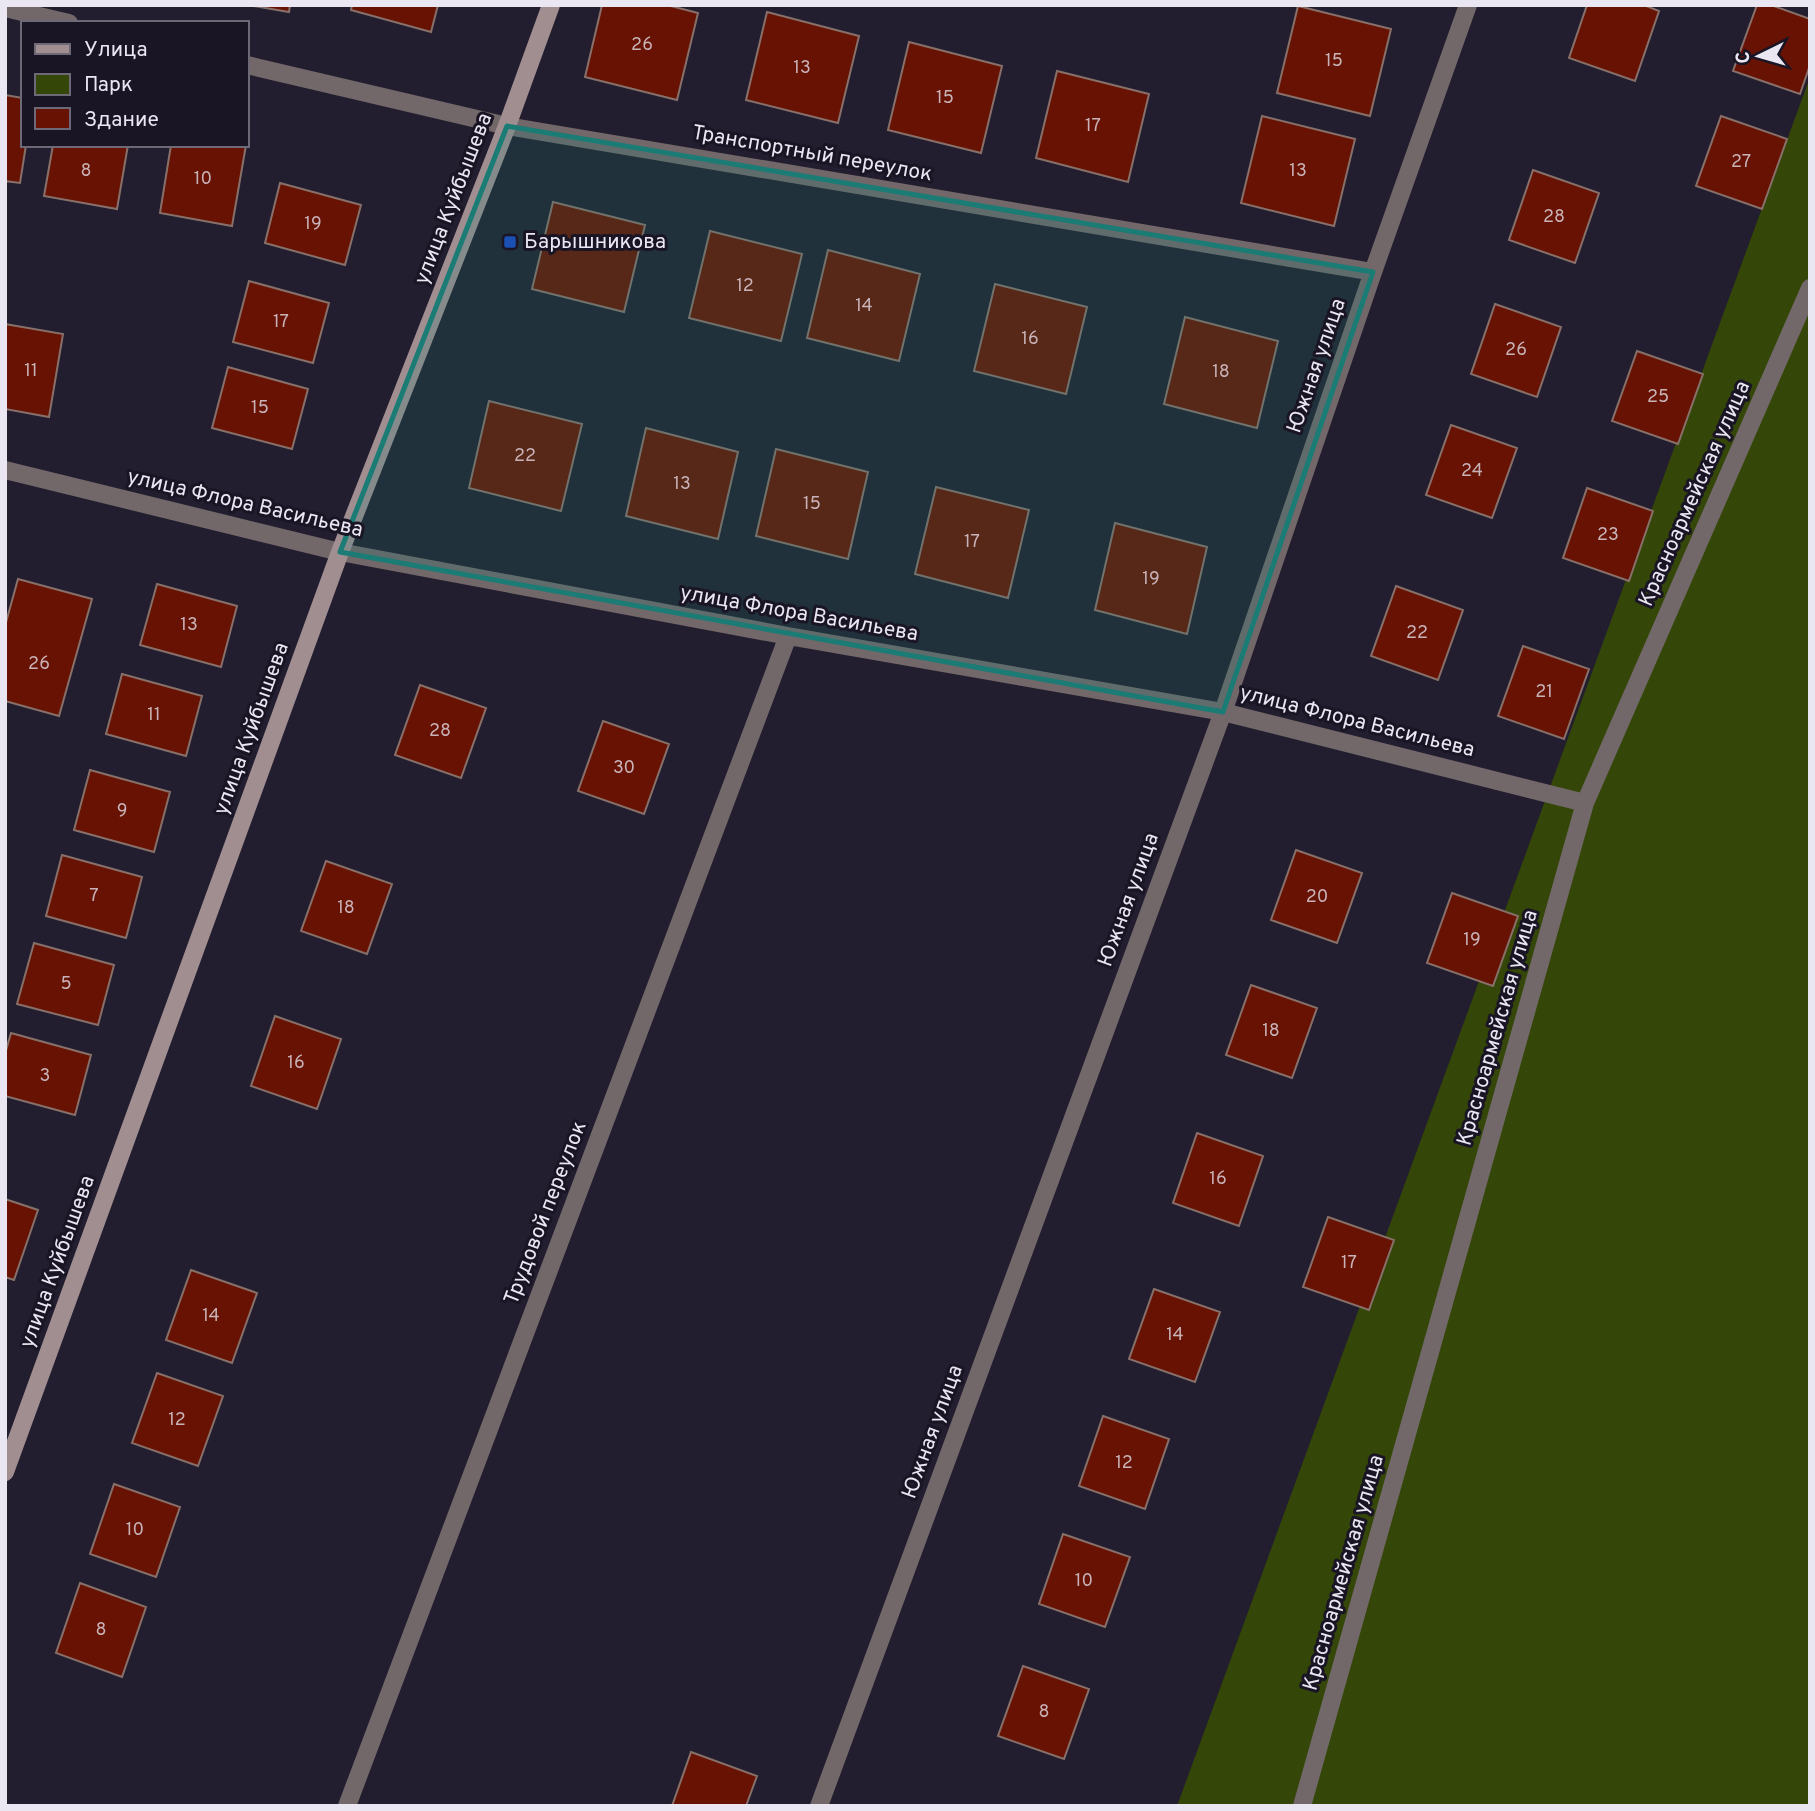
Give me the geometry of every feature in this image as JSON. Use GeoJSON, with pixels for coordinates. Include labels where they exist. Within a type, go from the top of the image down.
{"type":"FeatureCollection","features":[{"type":"Feature","properties":{"kind":"street","name":"улица Куйбышева"},"geometry":{"type":"LineString","coordinates":[[5,1472],[340,552],[507,126],[551,5]]}},
{"type":"Feature","properties":{"kind":"street","name":"Южная улица"},"geometry":{"type":"LineString","coordinates":[[819,1806],[1223,712],[1373,272],[1468,5]]}},
{"type":"Feature","properties":{"kind":"street"},"geometry":{"type":"LineString","coordinates":[[5,8],[60,21]]}},
{"type":"Feature","properties":{"kind":"street","name":"Транспортный переулок"},"geometry":{"type":"LineString","coordinates":[[248,65],[507,126],[1373,272]]}},
{"type":"Feature","properties":{"kind":"street","name":"Красноармейская улица"},"geometry":{"type":"LineString","coordinates":[[1301,1806],[1585,803],[1810,288]]}},
{"type":"Feature","properties":{"kind":"street","name":"улица Флора Васильева"},"geometry":{"type":"LineString","coordinates":[[5,470],[340,552],[788,636],[1223,712],[1585,803]]}},
{"type":"Feature","properties":{"kind":"street","name":"Трудовой переулок"},"geometry":{"type":"LineString","coordinates":[[347,1806],[788,636]]}},
{"type":"Feature","properties":{"kind":"highlighted area"},"geometry":{"type":"Polygon","coordinates":[[[507,126],[1373,272],[1223,712],[340,552],[507,126]]]}},
{"type":"Feature","properties":{"kind":"green space"},"geometry":{"type":"Polygon","coordinates":[[[1810,77],[1810,1806],[1177,1806],[1810,77]]]}},
{"type":"Feature","properties":{"kind":"building"},"geometry":{"type":"Polygon","coordinates":[[[248,5],[290,5],[289,12],[248,5]]]}},
{"type":"Feature","properties":{"kind":"building"},"geometry":{"type":"Polygon","coordinates":[[[352,5],[438,5],[431,32],[351,10],[352,5]]]}},
{"type":"Feature","properties":{"kind":"building"},"geometry":{"type":"Polygon","coordinates":[[[602,5],[667,5],[698,13],[677,100],[585,77],[602,5]]]}},
{"type":"Feature","properties":{"kind":"building"},"geometry":{"type":"Polygon","coordinates":[[[1587,5],[1644,5],[1659,11],[1635,81],[1569,58],[1587,5]]]}},
{"type":"Feature","properties":{"kind":"building"},"geometry":{"type":"Polygon","coordinates":[[[1757,5],[1771,5],[1810,19],[1810,65],[1800,94],[1733,71],[1757,5]]]}},
{"type":"Feature","properties":{"kind":"building"},"geometry":{"type":"Polygon","coordinates":[[[1298,6],[1391,29],[1370,116],[1277,93],[1298,6]]]}},
{"type":"Feature","properties":{"kind":"building"},"geometry":{"type":"Polygon","coordinates":[[[767,12],[859,36],[838,123],[746,100],[767,12]]]}},
{"type":"Feature","properties":{"kind":"building"},"geometry":{"type":"Polygon","coordinates":[[[909,42],[1002,66],[981,153],[888,130],[909,42]]]}},
{"type":"Feature","properties":{"kind":"building"},"geometry":{"type":"Polygon","coordinates":[[[1057,71],[1149,94],[1128,182],[1036,158],[1057,71]]]}},
{"type":"Feature","properties":{"kind":"building"},"geometry":{"type":"Polygon","coordinates":[[[5,95],[21,98],[21,147],[26,147],[20,183],[5,181],[5,95]]]}},
{"type":"Feature","properties":{"kind":"building"},"geometry":{"type":"Polygon","coordinates":[[[1262,116],[1355,139],[1334,226],[1241,203],[1262,116]]]}},
{"type":"Feature","properties":{"kind":"building"},"geometry":{"type":"Polygon","coordinates":[[[1721,116],[1787,139],[1762,209],[1696,186],[1721,116]]]}},
{"type":"Feature","properties":{"kind":"building"},"geometry":{"type":"Polygon","coordinates":[[[53,147],[128,147],[117,209],[44,196],[53,147]]]}},
{"type":"Feature","properties":{"kind":"building"},"geometry":{"type":"Polygon","coordinates":[[[171,147],[246,147],[232,226],[160,213],[171,147]]]}},
{"type":"Feature","properties":{"kind":"building"},"geometry":{"type":"Polygon","coordinates":[[[1533,170],[1599,193],[1575,263],[1509,240],[1533,170]]]}},
{"type":"Feature","properties":{"kind":"building"},"geometry":{"type":"Polygon","coordinates":[[[280,183],[361,205],[345,265],[265,243],[280,183]]]}},
{"type":"Feature","properties":{"kind":"building"},"geometry":{"type":"Polygon","coordinates":[[[553,202],[645,225],[624,312],[532,289],[553,202]]]}},
{"type":"Feature","properties":{"kind":"building"},"geometry":{"type":"Polygon","coordinates":[[[710,231],[802,254],[781,341],[689,318],[710,231]]]}},
{"type":"Feature","properties":{"kind":"building"},"geometry":{"type":"Polygon","coordinates":[[[828,250],[920,274],[899,361],[807,338],[828,250]]]}},
{"type":"Feature","properties":{"kind":"building"},"geometry":{"type":"Polygon","coordinates":[[[249,281],[329,303],[313,363],[233,342],[249,281]]]}},
{"type":"Feature","properties":{"kind":"building"},"geometry":{"type":"Polygon","coordinates":[[[995,284],[1087,307],[1066,394],[974,371],[995,284]]]}},
{"type":"Feature","properties":{"kind":"building"},"geometry":{"type":"Polygon","coordinates":[[[1495,304],[1561,327],[1537,397],[1471,374],[1495,304]]]}},
{"type":"Feature","properties":{"kind":"building"},"geometry":{"type":"Polygon","coordinates":[[[1185,317],[1278,341],[1257,428],[1164,404],[1185,317]]]}},
{"type":"Feature","properties":{"kind":"building"},"geometry":{"type":"Polygon","coordinates":[[[5,324],[63,334],[49,417],[5,409],[5,324]]]}},
{"type":"Feature","properties":{"kind":"building"},"geometry":{"type":"Polygon","coordinates":[[[1637,351],[1703,374],[1678,444],[1612,421],[1637,351]]]}},
{"type":"Feature","properties":{"kind":"building"},"geometry":{"type":"Polygon","coordinates":[[[228,367],[308,389],[292,449],[212,428],[228,367]]]}},
{"type":"Feature","properties":{"kind":"building"},"geometry":{"type":"Polygon","coordinates":[[[489,401],[582,424],[561,511],[469,488],[489,401]]]}},
{"type":"Feature","properties":{"kind":"building"},"geometry":{"type":"Polygon","coordinates":[[[1451,425],[1517,448],[1492,518],[1426,495],[1451,425]]]}},
{"type":"Feature","properties":{"kind":"building"},"geometry":{"type":"Polygon","coordinates":[[[646,428],[738,452],[718,539],[626,516],[646,428]]]}},
{"type":"Feature","properties":{"kind":"building"},"geometry":{"type":"Polygon","coordinates":[[[776,449],[868,472],[848,559],[756,536],[776,449]]]}},
{"type":"Feature","properties":{"kind":"building"},"geometry":{"type":"Polygon","coordinates":[[[936,487],[1029,510],[1008,598],[915,574],[936,487]]]}},
{"type":"Feature","properties":{"kind":"building"},"geometry":{"type":"Polygon","coordinates":[[[1587,488],[1653,511],[1629,581],[1563,558],[1587,488]]]}},
{"type":"Feature","properties":{"kind":"building"},"geometry":{"type":"Polygon","coordinates":[[[1115,523],[1207,547],[1187,634],[1095,610],[1115,523]]]}},
{"type":"Feature","properties":{"kind":"building"},"geometry":{"type":"Polygon","coordinates":[[[18,579],[92,599],[59,716],[5,701],[5,626],[18,579]]]}},
{"type":"Feature","properties":{"kind":"building"},"geometry":{"type":"Polygon","coordinates":[[[157,584],[237,606],[221,667],[140,645],[157,584]]]}},
{"type":"Feature","properties":{"kind":"building"},"geometry":{"type":"Polygon","coordinates":[[[1396,586],[1463,610],[1438,680],[1371,656],[1396,586]]]}},
{"type":"Feature","properties":{"kind":"building"},"geometry":{"type":"Polygon","coordinates":[[[1523,646],[1589,669],[1564,739],[1498,716],[1523,646]]]}},
{"type":"Feature","properties":{"kind":"building"},"geometry":{"type":"Polygon","coordinates":[[[122,674],[202,696],[186,756],[106,734],[122,674]]]}},
{"type":"Feature","properties":{"kind":"building"},"geometry":{"type":"Polygon","coordinates":[[[420,685],[486,708],[461,778],[395,755],[420,685]]]}},
{"type":"Feature","properties":{"kind":"building"},"geometry":{"type":"Polygon","coordinates":[[[603,721],[669,744],[644,814],[578,791],[603,721]]]}},
{"type":"Feature","properties":{"kind":"building"},"geometry":{"type":"Polygon","coordinates":[[[90,770],[170,792],[154,852],[74,830],[90,770]]]}},
{"type":"Feature","properties":{"kind":"building"},"geometry":{"type":"Polygon","coordinates":[[[1296,850],[1362,873],[1337,943],[1271,920],[1296,850]]]}},
{"type":"Feature","properties":{"kind":"building"},"geometry":{"type":"Polygon","coordinates":[[[62,855],[142,877],[126,938],[46,916],[62,855]]]}},
{"type":"Feature","properties":{"kind":"building"},"geometry":{"type":"Polygon","coordinates":[[[326,861],[392,884],[367,954],[301,931],[326,861]]]}},
{"type":"Feature","properties":{"kind":"building"},"geometry":{"type":"Polygon","coordinates":[[[1452,893],[1518,916],[1493,986],[1427,963],[1452,893]]]}},
{"type":"Feature","properties":{"kind":"building"},"geometry":{"type":"Polygon","coordinates":[[[34,943],[114,965],[98,1025],[17,1004],[34,943]]]}},
{"type":"Feature","properties":{"kind":"building"},"geometry":{"type":"Polygon","coordinates":[[[1251,985],[1317,1008],[1292,1078],[1226,1055],[1251,985]]]}},
{"type":"Feature","properties":{"kind":"building"},"geometry":{"type":"Polygon","coordinates":[[[275,1016],[341,1039],[317,1109],[251,1086],[275,1016]]]}},
{"type":"Feature","properties":{"kind":"building"},"geometry":{"type":"Polygon","coordinates":[[[11,1033],[91,1055],[75,1115],[5,1096],[5,1054],[11,1033]]]}},
{"type":"Feature","properties":{"kind":"building"},"geometry":{"type":"Polygon","coordinates":[[[1197,1133],[1263,1156],[1239,1226],[1173,1203],[1197,1133]]]}},
{"type":"Feature","properties":{"kind":"building"},"geometry":{"type":"Polygon","coordinates":[[[5,1199],[38,1210],[14,1280],[5,1277],[5,1199]]]}},
{"type":"Feature","properties":{"kind":"building"},"geometry":{"type":"Polygon","coordinates":[[[1328,1217],[1394,1240],[1369,1310],[1303,1287],[1328,1217]]]}},
{"type":"Feature","properties":{"kind":"building"},"geometry":{"type":"Polygon","coordinates":[[[191,1270],[257,1293],[232,1363],[166,1340],[191,1270]]]}},
{"type":"Feature","properties":{"kind":"building"},"geometry":{"type":"Polygon","coordinates":[[[1154,1289],[1220,1312],[1195,1382],[1129,1359],[1154,1289]]]}},
{"type":"Feature","properties":{"kind":"building"},"geometry":{"type":"Polygon","coordinates":[[[157,1373],[223,1396],[198,1466],[132,1443],[157,1373]]]}},
{"type":"Feature","properties":{"kind":"building"},"geometry":{"type":"Polygon","coordinates":[[[1103,1416],[1169,1439],[1145,1509],[1079,1486],[1103,1416]]]}},
{"type":"Feature","properties":{"kind":"building"},"geometry":{"type":"Polygon","coordinates":[[[114,1484],[180,1507],[156,1577],[90,1554],[114,1484]]]}},
{"type":"Feature","properties":{"kind":"building"},"geometry":{"type":"Polygon","coordinates":[[[1063,1534],[1130,1557],[1105,1627],[1039,1604],[1063,1534]]]}},
{"type":"Feature","properties":{"kind":"building"},"geometry":{"type":"Polygon","coordinates":[[[80,1583],[146,1607],[122,1677],[56,1653],[80,1583]]]}},
{"type":"Feature","properties":{"kind":"building"},"geometry":{"type":"Polygon","coordinates":[[[1023,1666],[1089,1689],[1064,1759],[998,1736],[1023,1666]]]}},
{"type":"Feature","properties":{"kind":"building"},"geometry":{"type":"Polygon","coordinates":[[[691,1752],[757,1776],[746,1806],[672,1806],[691,1752]]]}},
{"type":"Feature","properties":{"kind":"place","name":"Барышникова"},"geometry":{"type":"Point","coordinates":[510,242]}}]}
